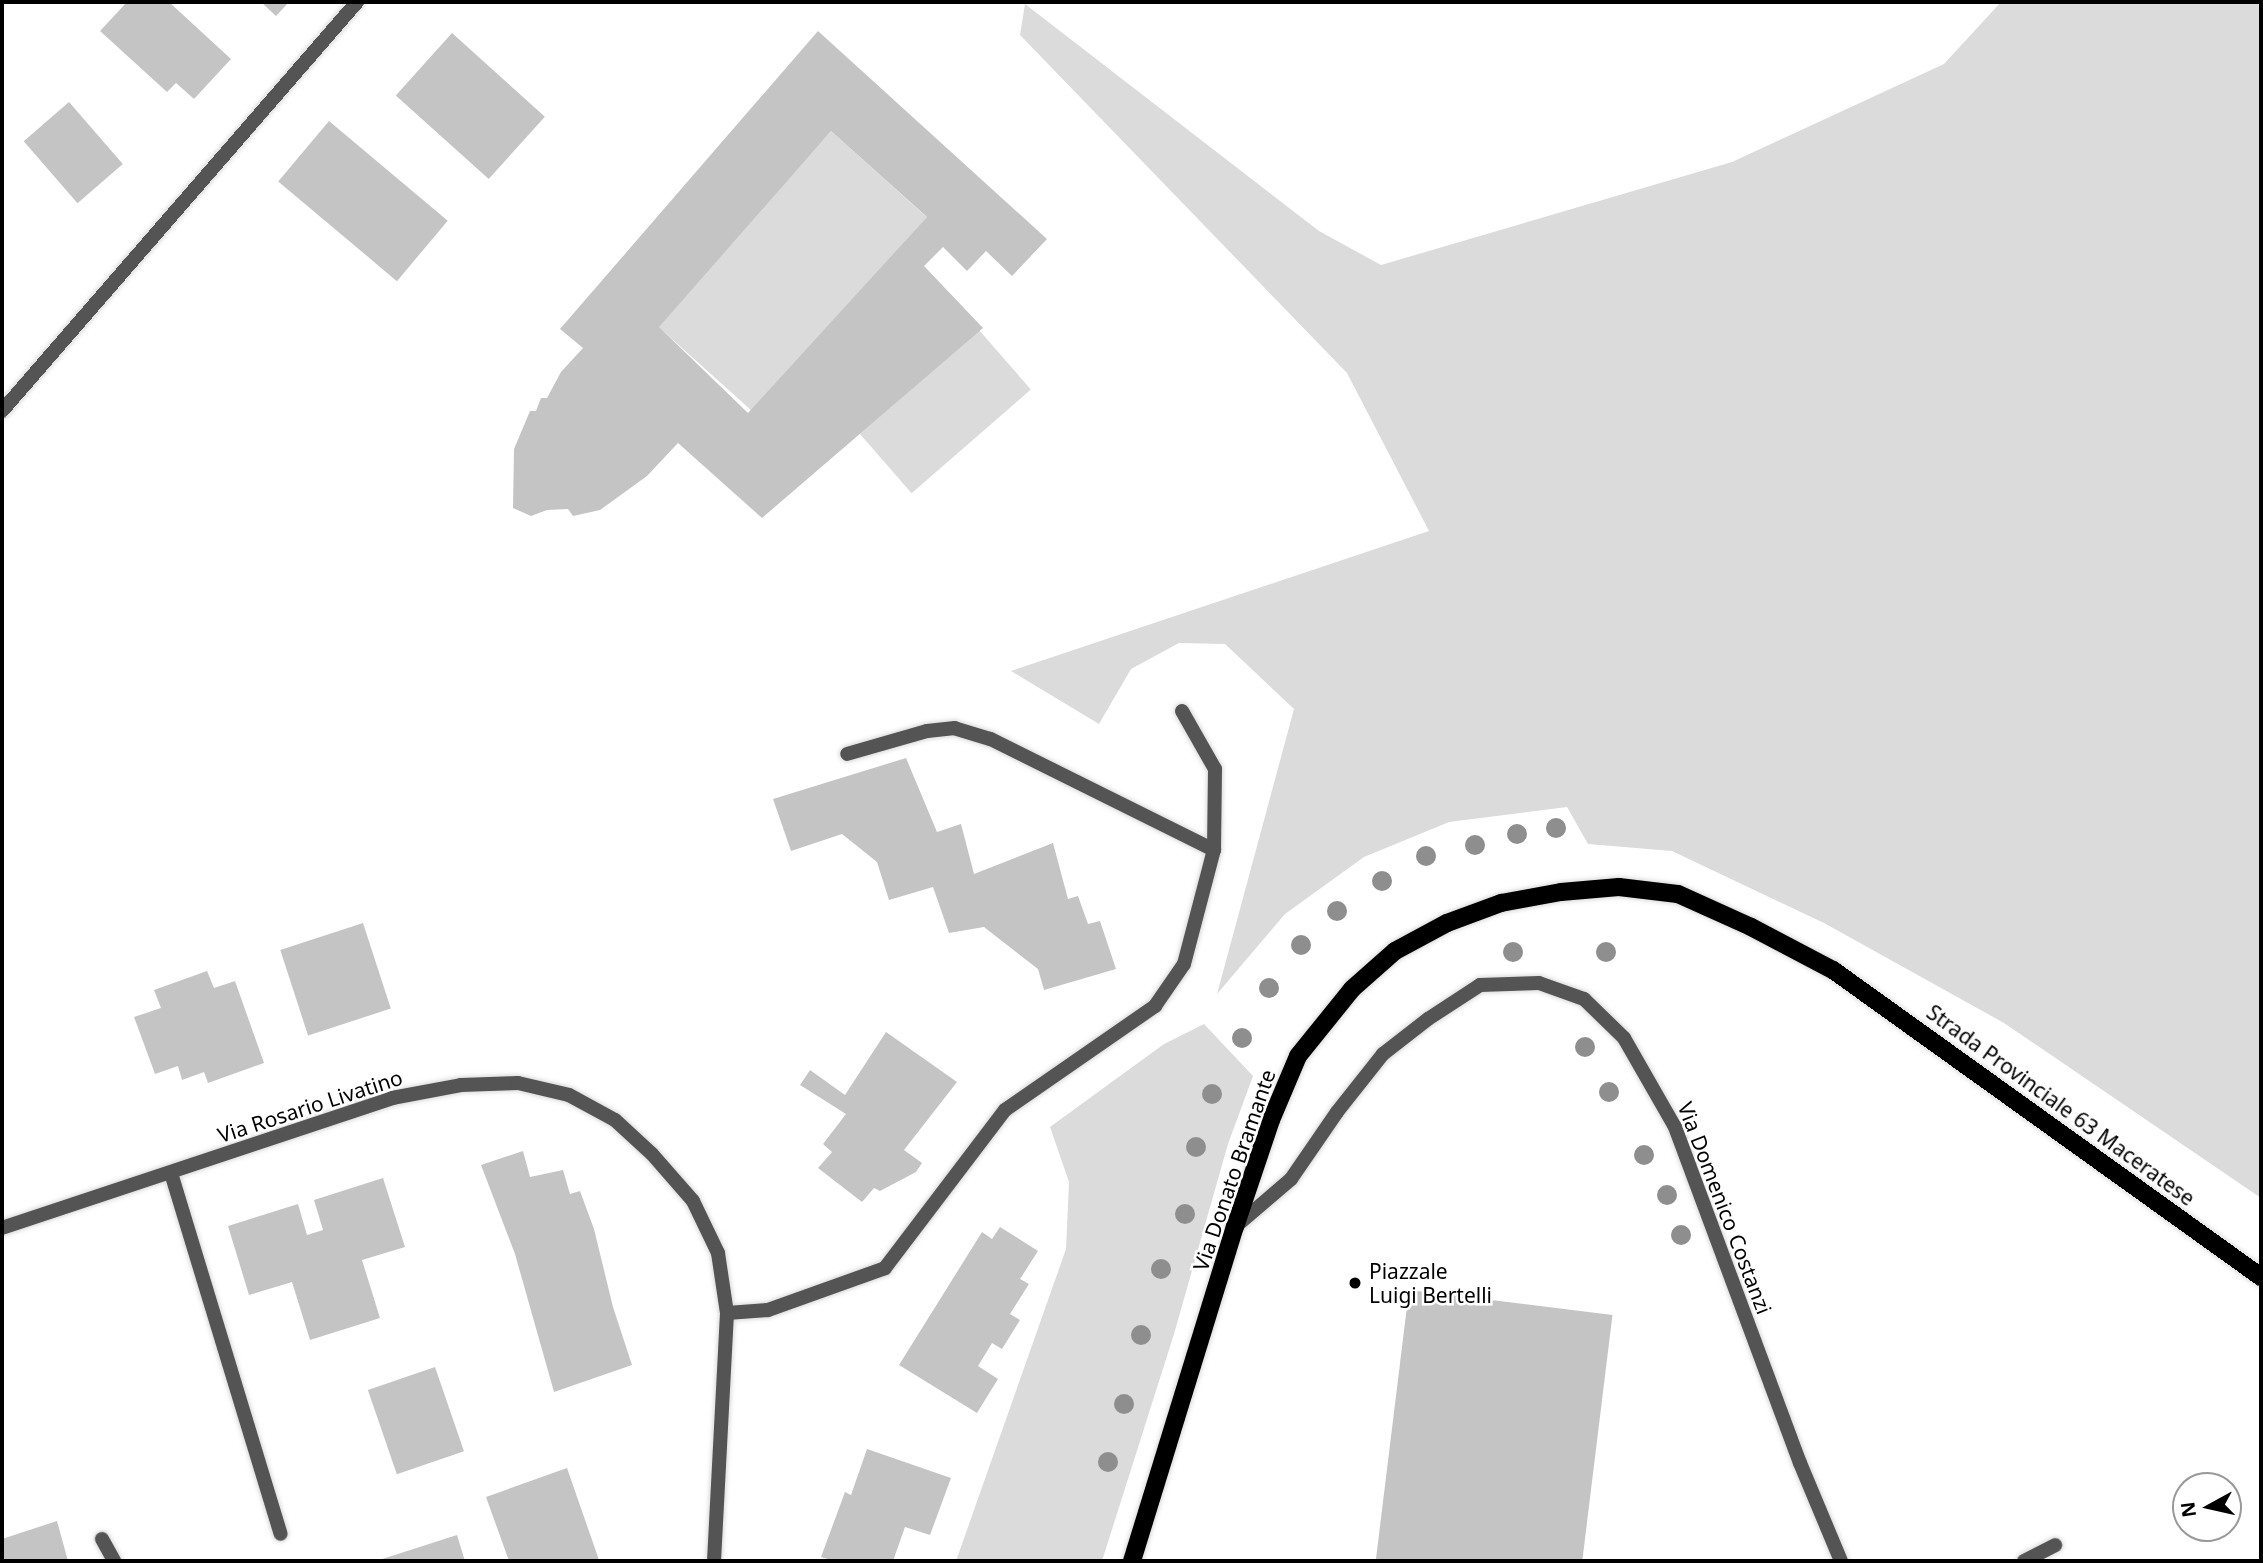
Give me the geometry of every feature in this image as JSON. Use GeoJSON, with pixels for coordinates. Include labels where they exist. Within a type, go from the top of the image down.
{"type":"FeatureCollection","features":[{"type":"Feature","properties":{"kind":"main road","name":"Via Donato Bramante"},"geometry":{"type":"LineString","coordinates":[[1132,1561],[1235,1227],[1271,1120],[1298,1056],[1352,989],[1395,951],[1447,923],[1501,903],[1562,892],[1619,887],[1678,894],[1833,970]]}},
{"type":"Feature","properties":{"kind":"main road","name":"Strada Provinciale 63 Maceratese"},"geometry":{"type":"LineString","coordinates":[[1833,970],[2261,1277]]}},
{"type":"Feature","properties":{"kind":"street"},"geometry":{"type":"LineString","coordinates":[[2,411],[358,2]]}},
{"type":"Feature","properties":{"kind":"street"},"geometry":{"type":"LineString","coordinates":[[727,1313],[768,1310],[885,1268],[1006,1110],[1154,1006],[1184,964],[1214,850],[1215,769],[1182,711]]}},
{"type":"Feature","properties":{"kind":"street"},"geometry":{"type":"LineString","coordinates":[[847,754],[927,731],[955,728],[990,739],[1214,850]]}},
{"type":"Feature","properties":{"kind":"street","name":"Via Domenico Costanzi"},"geometry":{"type":"LineString","coordinates":[[1235,1227],[1291,1179],[1337,1112],[1383,1054],[1428,1019],[1480,985],[1539,983],[1584,999],[1624,1038],[1675,1127],[1800,1463],[1840,1561]]}},
{"type":"Feature","properties":{"kind":"street","name":"Via Rosario Livatino"},"geometry":{"type":"LineString","coordinates":[[2,1227],[171,1174],[403,1096],[461,1085],[518,1083],[569,1094],[615,1120],[693,1201],[718,1253],[727,1313],[714,1561]]}},
{"type":"Feature","properties":{"kind":"street"},"geometry":{"type":"LineString","coordinates":[[171,1174],[281,1534]]}},
{"type":"Feature","properties":{"kind":"street"},"geometry":{"type":"LineString","coordinates":[[102,1538],[114,1561]]}},
{"type":"Feature","properties":{"kind":"street"},"geometry":{"type":"LineString","coordinates":[[2024,1561],[2055,1545]]}},
{"type":"Feature","properties":{"kind":"shaded area"},"geometry":{"type":"Polygon","coordinates":[[[2001,2],[2261,2],[2261,1198],[2004,1023],[1824,923],[1672,851],[1588,844],[1567,807],[1449,822],[1364,857],[1285,914],[1217,994],[1294,709],[1225,644],[1179,643],[1131,669],[1099,724],[1011,671],[1429,531],[1347,373],[1020,35],[1025,4],[1319,231],[1381,265],[1732,162],[1944,64],[2001,2]]]}},
{"type":"Feature","properties":{"kind":"shaded area"},"geometry":{"type":"Polygon","coordinates":[[[831,131],[927,217],[752,411],[656,325],[831,131]]]}},
{"type":"Feature","properties":{"kind":"shaded area"},"geometry":{"type":"Polygon","coordinates":[[[979,330],[1031,390],[912,493],[860,434],[979,330]]]}},
{"type":"Feature","properties":{"kind":"shaded area"},"geometry":{"type":"Polygon","coordinates":[[[1204,1024],[1253,1076],[1228,1144],[1174,1334],[1102,1561],[956,1561],[1066,1249],[1069,1182],[1050,1127],[1164,1044],[1204,1024]]]}},
{"type":"Feature","properties":{"kind":"building"},"geometry":{"type":"Polygon","coordinates":[[[127,2],[169,2],[231,59],[194,99],[176,83],[167,92],[100,31],[127,2]]]}},
{"type":"Feature","properties":{"kind":"building"},"geometry":{"type":"Polygon","coordinates":[[[261,2],[289,2],[276,16],[261,2]]]}},
{"type":"Feature","properties":{"kind":"building"},"geometry":{"type":"Polygon","coordinates":[[[818,31],[1047,239],[1012,276],[986,251],[967,271],[943,247],[924,266],[983,328],[762,518],[678,443],[647,476],[600,510],[573,516],[568,509],[547,510],[531,516],[513,508],[514,449],[530,411],[536,411],[541,398],[547,398],[561,372],[583,348],[560,329],[818,31]],[[831,131],[659,327],[748,413],[927,217],[831,131]]]}},
{"type":"Feature","properties":{"kind":"building"},"geometry":{"type":"Polygon","coordinates":[[[452,33],[545,117],[489,179],[396,95],[452,33]]]}},
{"type":"Feature","properties":{"kind":"building"},"geometry":{"type":"Polygon","coordinates":[[[69,102],[123,164],[78,203],[24,141],[69,102]]]}},
{"type":"Feature","properties":{"kind":"building"},"geometry":{"type":"Polygon","coordinates":[[[329,121],[448,221],[397,281],[278,182],[329,121]]]}},
{"type":"Feature","properties":{"kind":"building"},"geometry":{"type":"Polygon","coordinates":[[[906,758],[937,832],[961,824],[974,874],[1053,843],[1068,899],[1078,896],[1088,924],[1100,921],[1116,969],[1044,990],[1038,969],[984,927],[949,933],[933,887],[889,900],[877,862],[842,834],[791,851],[773,799],[906,758]]]}},
{"type":"Feature","properties":{"kind":"building"},"geometry":{"type":"Polygon","coordinates":[[[363,923],[391,1009],[308,1035],[280,950],[363,923]]]}},
{"type":"Feature","properties":{"kind":"building"},"geometry":{"type":"Polygon","coordinates":[[[207,971],[214,988],[235,981],[264,1063],[208,1083],[204,1072],[182,1080],[178,1066],[155,1074],[134,1017],[161,1008],[154,990],[207,971]]]}},
{"type":"Feature","properties":{"kind":"building"},"geometry":{"type":"Polygon","coordinates":[[[886,1032],[957,1082],[904,1150],[922,1163],[916,1172],[880,1191],[874,1188],[862,1202],[818,1168],[832,1152],[823,1144],[846,1114],[800,1085],[810,1070],[845,1095],[886,1032]]]}},
{"type":"Feature","properties":{"kind":"building"},"geometry":{"type":"Polygon","coordinates":[[[523,1151],[530,1177],[563,1170],[570,1194],[580,1191],[594,1229],[613,1307],[632,1365],[554,1392],[515,1254],[481,1165],[523,1151]]]}},
{"type":"Feature","properties":{"kind":"building"},"geometry":{"type":"Polygon","coordinates":[[[383,1178],[405,1247],[362,1260],[380,1318],[310,1340],[292,1282],[249,1295],[228,1226],[298,1204],[307,1235],[323,1230],[314,1200],[383,1178]]]}},
{"type":"Feature","properties":{"kind":"building"},"geometry":{"type":"Polygon","coordinates":[[[1000,1227],[1038,1251],[1020,1279],[1029,1284],[1010,1314],[1020,1320],[1002,1349],[992,1343],[978,1366],[998,1379],[977,1413],[899,1365],[982,1232],[992,1239],[1000,1227]]]}},
{"type":"Feature","properties":{"kind":"building"},"geometry":{"type":"Polygon","coordinates":[[[1409,1290],[1612,1315],[1582,1561],[1376,1561],[1409,1290]]]}},
{"type":"Feature","properties":{"kind":"building"},"geometry":{"type":"Polygon","coordinates":[[[435,1367],[464,1451],[397,1474],[368,1390],[435,1367]]]}},
{"type":"Feature","properties":{"kind":"building"},"geometry":{"type":"Polygon","coordinates":[[[867,1449],[951,1478],[930,1535],[905,1527],[893,1561],[834,1561],[821,1557],[845,1492],[851,1495],[867,1449]]]}},
{"type":"Feature","properties":{"kind":"building"},"geometry":{"type":"Polygon","coordinates":[[[567,1468],[599,1560],[509,1561],[486,1497],[567,1468]]]}},
{"type":"Feature","properties":{"kind":"building"},"geometry":{"type":"Polygon","coordinates":[[[57,1521],[68,1561],[2,1561],[2,1539],[57,1521]]]}},
{"type":"Feature","properties":{"kind":"building"},"geometry":{"type":"Polygon","coordinates":[[[457,1535],[465,1561],[376,1561],[457,1535]]]}},
{"type":"Feature","properties":{"kind":"place","name":"Piazzale Luigi Bertelli"},"geometry":{"type":"Point","coordinates":[1355,1283]}}]}
